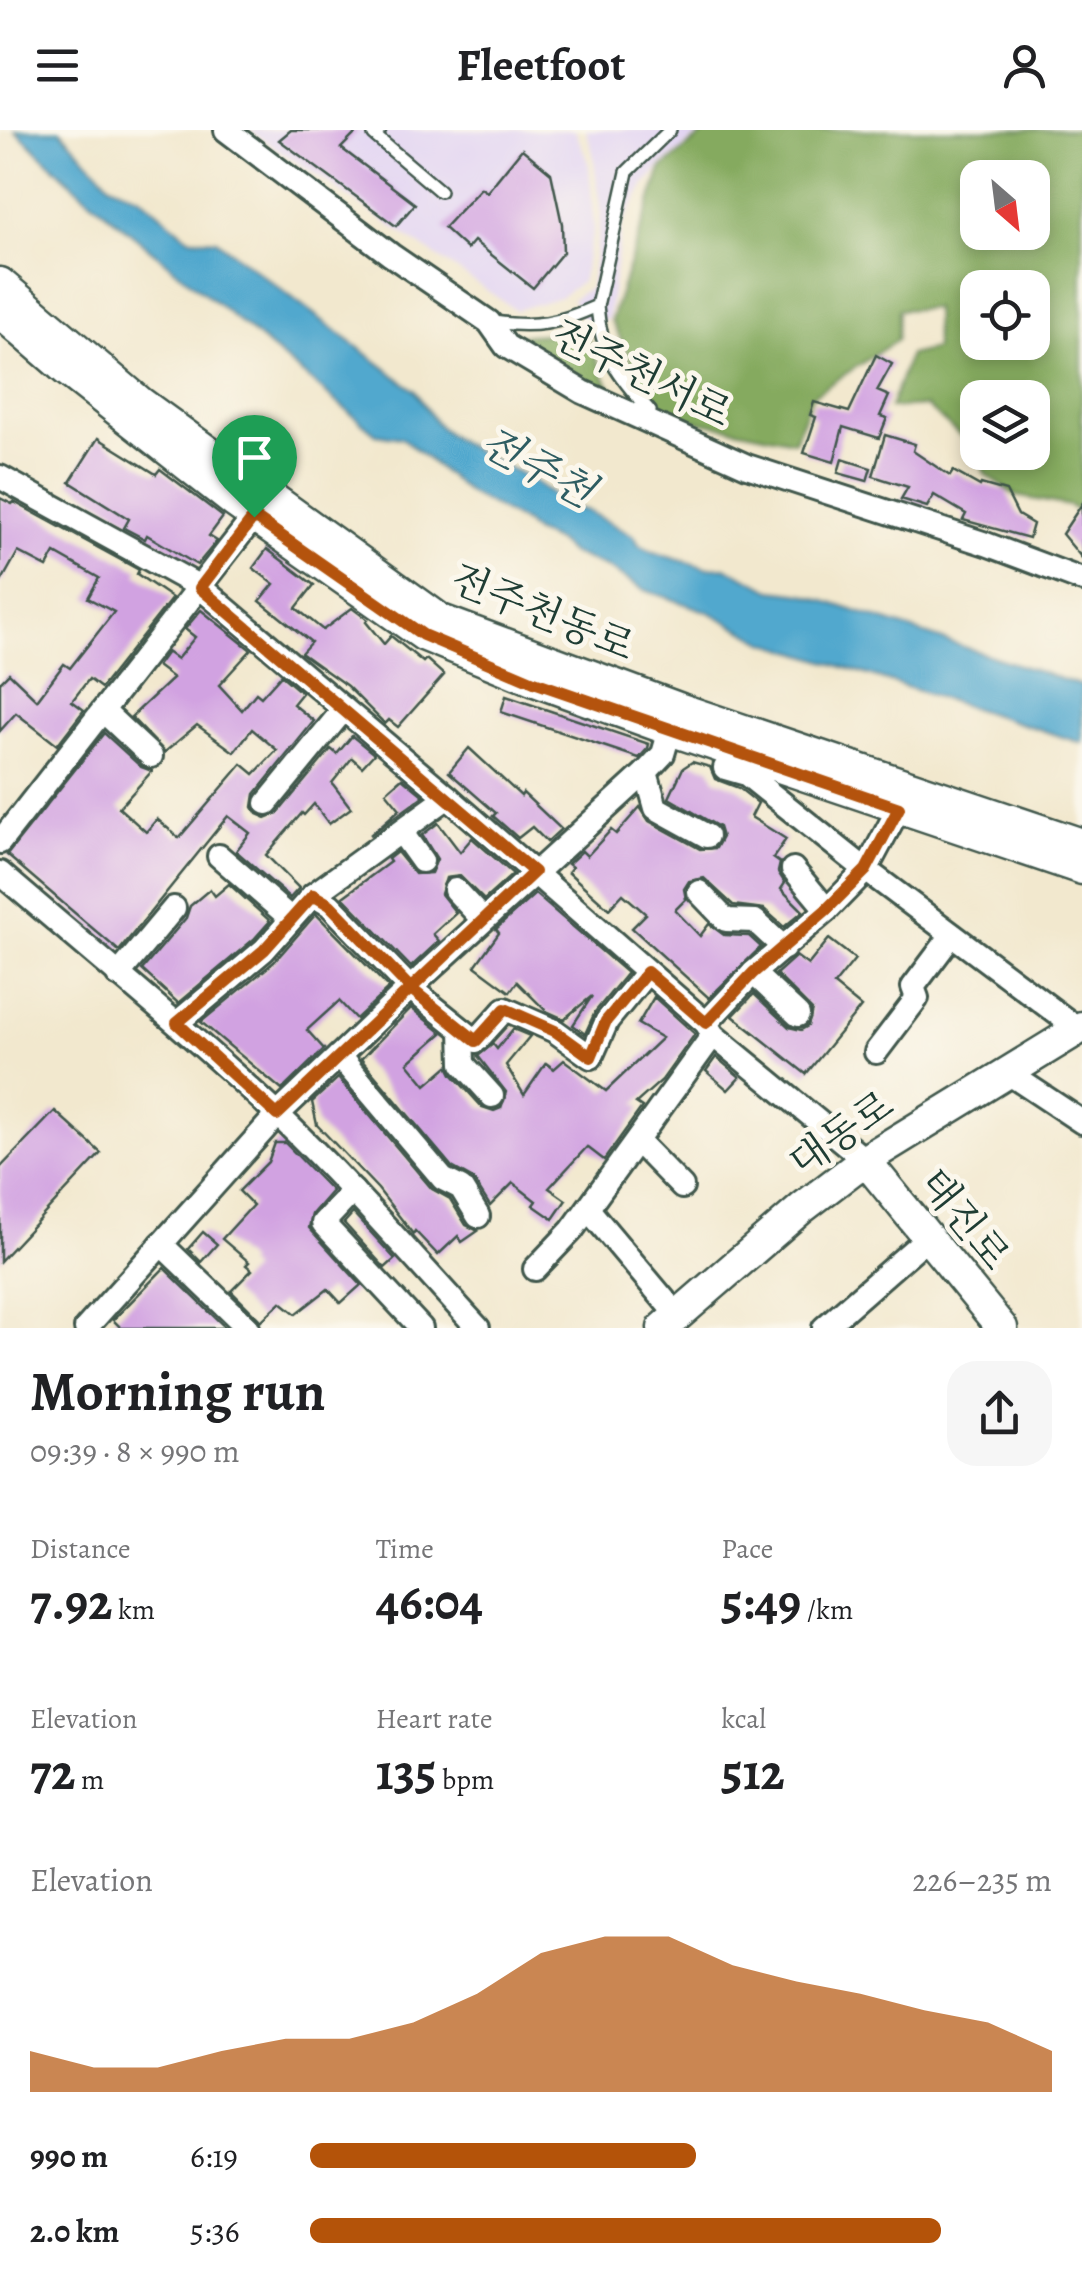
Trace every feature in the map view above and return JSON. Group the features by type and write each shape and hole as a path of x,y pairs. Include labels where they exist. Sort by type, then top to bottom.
{"street":[{"name":"전주천서로","path":"226,130 391,256 489,322 506,346 583,392 747,466 986,544 1082,580"},
{"name":"전주천동로","path":"0,283 141,403 441,620 693,714 1082,844"},
{"name":"전주천동로","path":"0,313 66,370 254,517 423,635 534,682 1082,869"},
{"path":"0,477 200,588 448,797 865,1160"},
{"path":"0,842 254,517"},
{"path":"267,803 344,709"},
{"path":"103,711 151,756"},
{"path":"96,1324 130,1279 277,1115 534,872 646,772 663,754 670,730"},
{"path":"725,768 746,774 866,870 1081,1030"},
{"path":"646,772 656,808 707,836"},
{"path":"177,1023 264,950 313,895 448,797"},
{"path":"535,1269 588,1208 710,1029 753,973 866,870 899,808"},
{"path":"402,833 422,862"},
{"path":"219,856 290,918"},
{"path":"794,869 826,910"},
{"path":"0,873 177,1023 277,1115 353,1191 478,1328"},
{"path":"455,890 483,920"},
{"path":"699,892 726,920 754,921 784,948"},
{"path":"313,895 330,905 410,988 476,1041 505,1009 555,1031 591,1057 606,1021 647,972"},
{"path":"118,975 174,908"},
{"path":"876,1052 917,998 914,987 952,935"},
{"path":"753,973 798,1014"},
{"path":"462,1030 463,1064 492,1096"},
{"name":"대동로","path":"670,1322 802,1208 865,1160 1081,1030"},
{"path":"338,1056 443,1179 461,1188 478,1216"},
{"path":"1008,1073 1082,1122"},
{"path":"636,1141 682,1186"},
{"name":"태진로","path":"865,1160 1002,1328"},
{"path":"353,1191 323,1223 420,1328"},
{"path":"588,1208 670,1322"},
{"path":"824,1328 928,1237"},
{"path":"161,1244 248,1328"}],"lane":[{"path":"380,130 374,135 440,190"},
{"path":"648,421 650,411 617,375 600,336 597,306 627,172 670,130"},
{"path":"489,322 531,328 566,320 597,306"}],"shaded area":[{"path":"249,130 575,130 589,165 594,227 581,282 560,297 516,310"},
{"path":"586,130 705,130 660,167 644,186 622,225 608,319 586,326 572,299 590,287 601,215"}],"green space":[{"path":"708,130 1082,130 1082,515 1070,506 1016,496 984,470 1050,470 1050,380 960,380 960,435 926,406 890,408 909,355 935,349 934,308 898,310 897,340 812,396 794,441 657,413 611,320 661,169"},
{"path":"583,326 607,382 622,402 511,336 553,334"}],"water":[{"path":"15,130 60,130 110,184 140,197 189,238 216,240 414,390 448,434 539,485 564,507 585,510 634,536 639,545 656,553 707,568 725,567 772,590 804,594 1082,686 1082,743 765,642 709,612 645,590 606,567 570,553 557,541 535,533 525,523 469,493 402,438 376,434 81,192"}],"building":[{"path":"291,130 359,130 341,148 415,204 396,226 279,140"},
{"path":"522,149 551,173 562,224 563,252 533,288 474,241 467,249 444,228 481,188 487,192"},
{"path":"876,355 892,364 877,391 889,396 880,416 887,418 879,438 843,427 834,462 804,453 816,417 810,415 814,402 849,412"},
{"path":"885,435 915,444 913,451 950,476 953,471 980,486 1006,491 1018,515 1033,524 1029,538 963,520 966,514 934,495 927,507 901,499 908,487 873,476"},
{"path":"98,438 156,474 160,469 223,517 209,536 217,541 197,565 147,535 145,539 124,528 129,519 70,482"},
{"path":"842,459 871,468 867,481 838,473"},
{"path":"0,498 139,570 137,574 172,598 101,688 89,679 72,701 84,710 57,745 16,713 0,731 0,682 9,673 37,700 64,664 70,668 114,612 88,598 99,578 55,553 47,567 18,552 0,584"},
{"path":"1082,504 1082,558 1062,534"},
{"path":"267,549 314,585 296,608 323,630 352,608 368,620 384,644 391,636 444,675 398,727 389,720 385,724 347,686 301,653 311,642 260,601 274,584 253,568"},
{"path":"201,610 251,650 219,685 242,710 256,693 261,697 281,675 302,693 293,704 314,721 255,794 253,807 257,814 266,818 278,813 331,749 337,754 352,736 374,754 362,767 352,758 332,783 351,808 329,824 314,804 266,855 299,888 290,898 236,851 250,833 228,816 119,951 7,855 104,733 141,767 152,771 119,808 146,832 157,819 179,838 242,764 254,774 277,750 252,729 234,752 197,725 165,752 131,717 173,678 157,666 167,652 177,659 195,637 185,629"},
{"path":"506,696 649,744 648,748 639,758 501,712"},
{"path":"469,748 561,829 547,842 532,827 518,838 493,816 496,813 449,772"},
{"path":"692,762 710,767 715,779 739,788 758,803 751,817 786,839 773,858 780,863 778,872 785,883 781,889 803,911 784,927 764,909 733,905 704,878 689,881 684,889 686,899 675,910 700,936 709,924 724,935 749,936 761,947 709,998 632,928 646,914 623,894 609,909 568,872 572,867 568,864 582,851 587,856 611,830 616,834 640,807 649,821 700,849 716,848 722,837 719,827 669,798 683,768"},
{"path":"402,778 424,796 370,835 400,809 386,792"},
{"path":"438,823 460,852 472,838 513,874 484,900 460,876 446,878 441,894 456,913 433,934 439,941 411,967 343,897 390,862 388,859 397,852 415,874 431,873 437,859 422,835"},
{"path":"229,884 270,921 178,1003 142,970 186,918 190,906 210,889 215,896"},
{"path":"535,894 627,973 595,1012 585,1034 573,1025 592,996 564,1019 546,1011 517,982 510,992 475,966 499,933 496,929"},
{"path":"316,914 389,988 356,1019 339,1001 307,1030 324,1049 282,1090 201,1022 274,962"},
{"path":"829,939 855,959 834,985 861,1007 806,1074 733,1016 754,994 789,1027 801,1030 808,1026 812,1010 776,974 796,956 808,965"},
{"path":"654,997 695,1034 662,1080 636,1103 642,1107 604,1160 587,1147 549,1188 566,1200 553,1219 513,1183 490,1206 473,1179 452,1167 361,1059 411,1008 442,1033 408,1063 426,1085 448,1066 482,1107 494,1111 501,1108 506,1092 478,1056 493,1044 497,1049 513,1029 530,1036 506,1065 524,1095 546,1063 554,1069 564,1060 606,1091 662,1038 638,1024"},
{"path":"716,1057 740,1077 728,1090 706,1071"},
{"path":"338,1078 432,1189 450,1199 466,1225 478,1231 462,1242 458,1236 438,1255 415,1231 413,1234 378,1189 317,1125 312,1102"},
{"path":"55,1111 101,1153 0,1261 0,1168"},
{"path":"275,1143 285,1143 332,1191 312,1214 309,1228 361,1285 341,1303 328,1289 296,1314 281,1302 261,1321 231,1291 252,1270 246,1265 249,1262 222,1239 253,1205 239,1191 268,1162"},
{"path":"353,1213 395,1259 385,1268 344,1223"},
{"path":"203,1232 217,1244 201,1262 188,1249"},
{"path":"164,1268 226,1328 121,1328 113,1320"}],"route":[{"path":"254,517 200,588 534,872 410,988 277,1115 177,1023 264,950 313,895 330,905 410,988 476,1041 505,1009 555,1031 591,1057 606,1021 647,972 706,1023 753,973 866,870 899,808 534,682 423,635 254,517"}],"water label":[{"name":"전주천","path":"538,466"}]}
